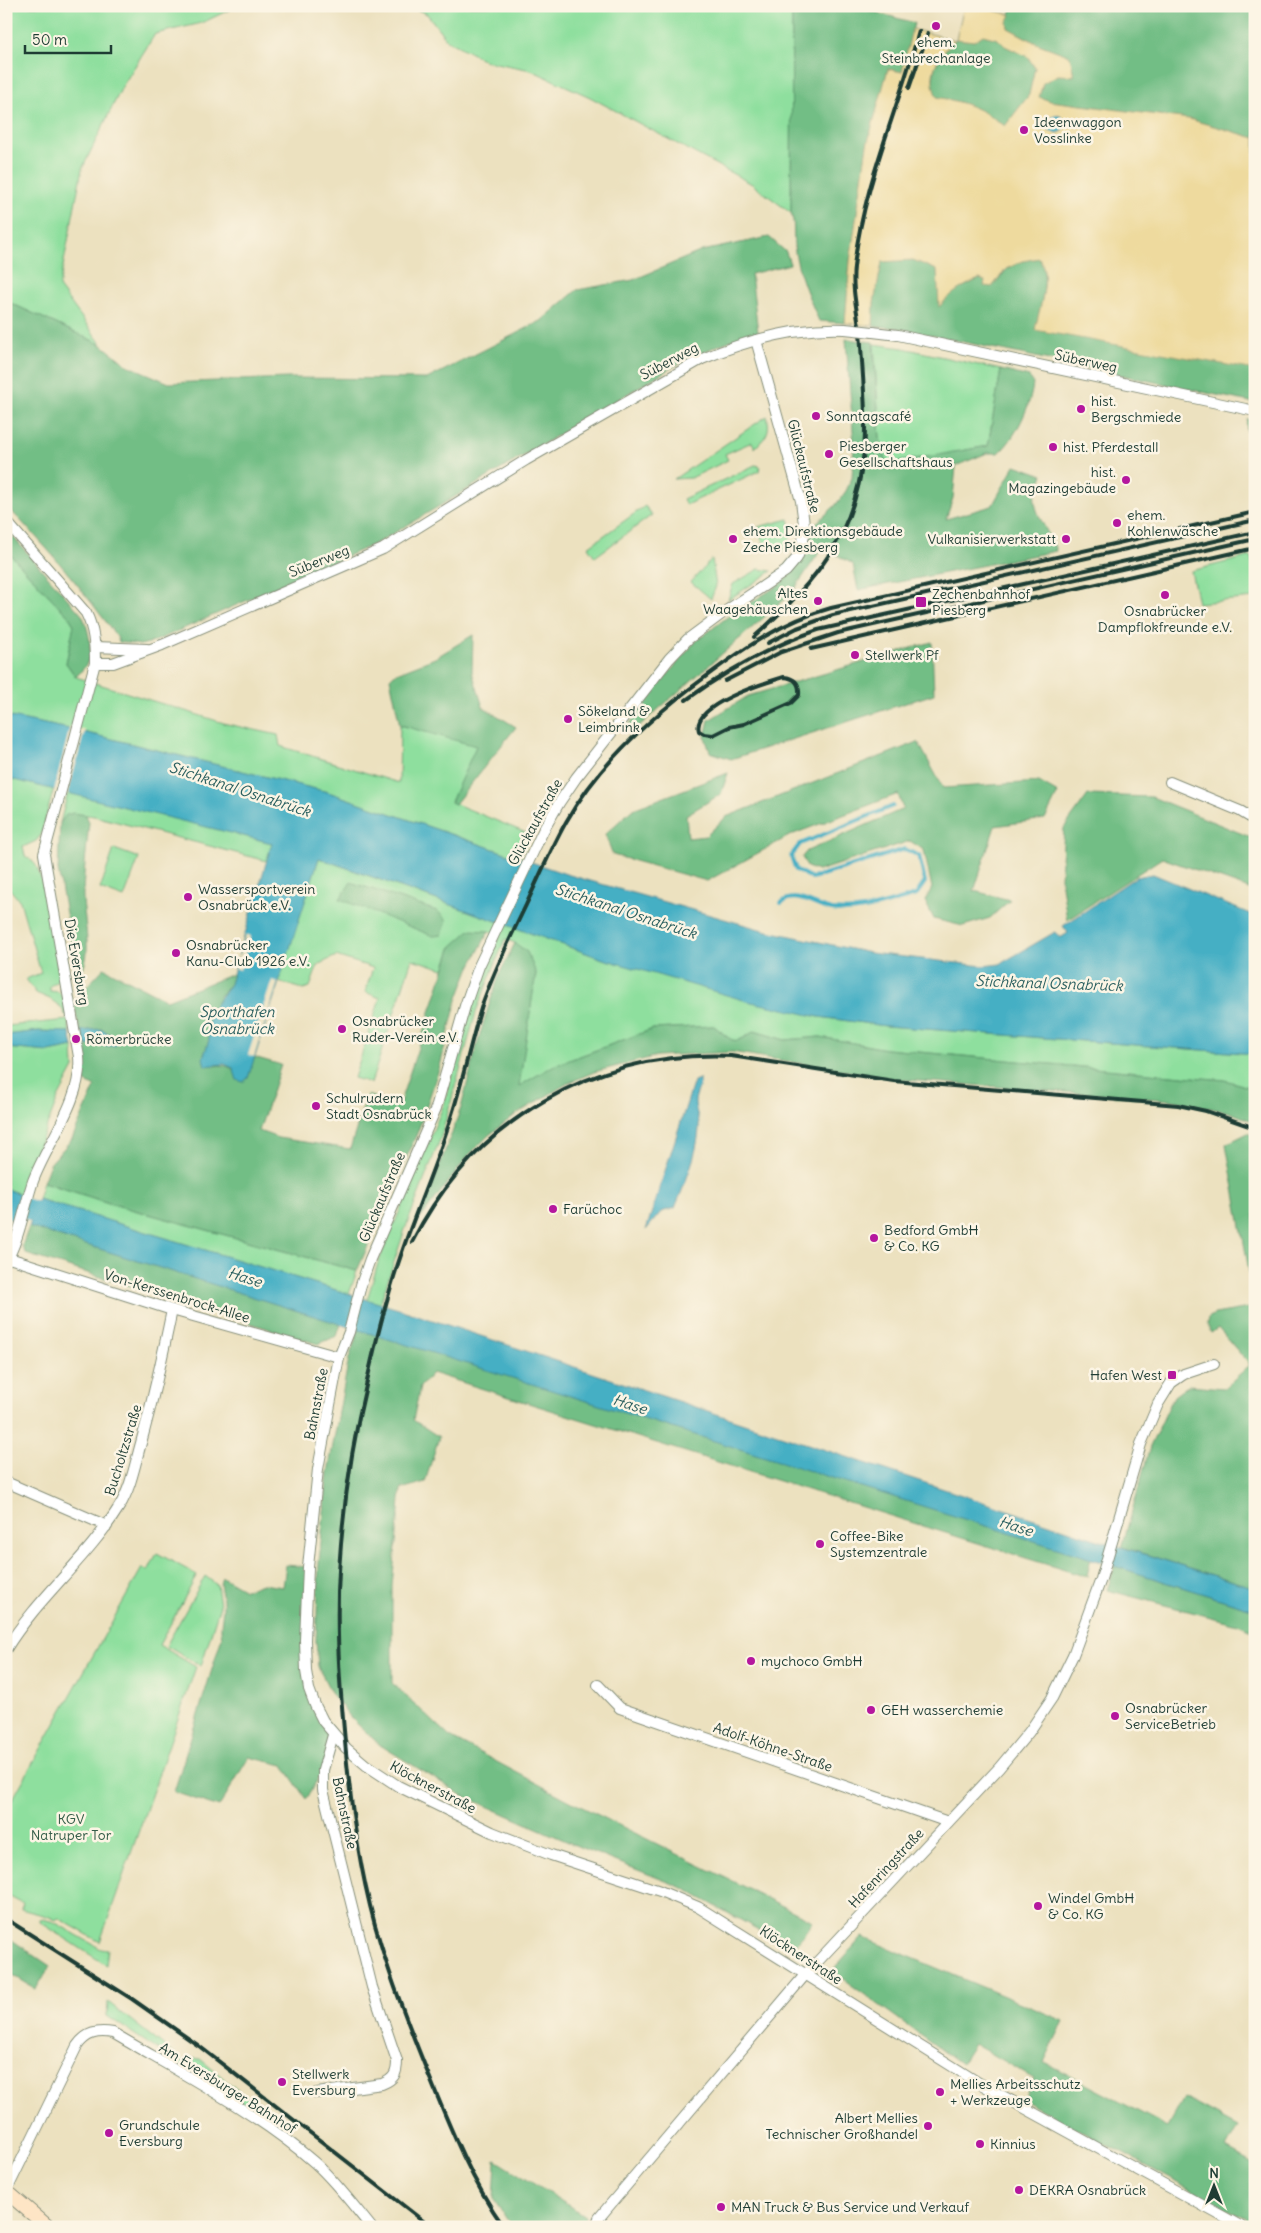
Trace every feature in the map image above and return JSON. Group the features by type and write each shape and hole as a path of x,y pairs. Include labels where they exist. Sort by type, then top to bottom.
{"street":[{"name":"Süberweg","path":"95,663 113,663 150,650 383,549 526,460 674,373 728,348 756,340 815,329 845,329 898,335 1255,411"},
{"name":"Glückaufstraße","path":"339,1357 349,1332 370,1259 436,1108 465,1006 490,942 559,803 576,778 669,659 688,639 786,570 797,558 805,532 802,508 756,340"},
{"path":"6,520 86,612 92,625 95,663"},
{"name":"Süberweg","path":"95,647 150,650"},
{"name":"Die Eversburg","path":"7,1259 34,1179 74,1091 79,1070 79,1057 44,854 86,690 95,663"},
{"path":"1170,782 1240,811 1255,820"},
{"name":"Von-Kerssenbrock-Allee","path":"7,1259 172,1310 339,1357"},
{"name":"Bucholtzstraße","path":"6,1650 35,1607 90,1549 121,1505 131,1481 155,1391 172,1310"},
{"name":"Bahnstraße","path":"317,2093 382,2084 392,2080 397,2071 397,2061 372,1987 323,1790 323,1770 334,1735 315,1705 306,1671 305,1640 308,1560 318,1469 339,1357"},
{"name":"Hafenringstraße","path":"596,2227 599,2218 805,1975 999,1768 1029,1732 1052,1698 1073,1655 1102,1574 1141,1444 1158,1404 1171,1383 1184,1374 1214,1364"},
{"path":"6,1482 107,1526"},
{"name":"Adolf-Köhne-Straße","path":"598,1685 620,1708 948,1822"},
{"name":"Klöcknerstraße","path":"334,1735 366,1765 398,1786 446,1811 492,1832 551,1855 660,1890 698,1907 986,2087 1242,2227"},
{"name":"Am Eversburger Bahnhof","path":"6,2191 77,2046 83,2038 92,2032 102,2031 113,2033 272,2129 316,2164 348,2198 371,2227"},
{"path":"6,2191 48,2227"}],"green space":[{"path":"6,6 237,6 202,23 155,34 122,87 82,169 59,287 102,345 6,301"},
{"path":"409,6 792,6 791,213 752,184 590,97 531,70 486,61 447,40 427,14"},
{"path":"792,6 865,6 868,10 914,23 902,72 888,69 867,145 850,261 845,323 819,321 804,284 794,245 791,213"},
{"path":"1013,6 1255,6 1255,138 1189,119 1050,101 1039,97 1043,83 1058,75 1074,76 1070,56 1036,43 1008,28 1007,22"},
{"path":"983,35 998,39 1005,46 1028,57 1035,68 1029,95 1005,126 973,107 937,97 932,86 935,67 944,50 956,39 974,41"},
{"path":"769,237 786,252 790,264 751,274 758,332 723,343 669,369 379,542 153,642 140,645 119,642 65,569 6,506 6,301 102,345 127,365 169,383 287,378 427,379 541,321 577,290 633,280 702,251"},
{"path":"1039,258 1044,274 1044,283 1036,329 1255,369 1255,403 897,328 873,326 874,302 882,262 913,260 937,270 940,306 951,293 979,279 985,281 999,280 1011,266 1026,260"},
{"path":"846,339 873,342 880,439 887,464 988,446 1001,370 1029,377 1033,382 1030,400 1017,430 1005,447 999,453 987,453 956,466 953,498 946,519 992,506 1015,465 1043,475 1036,492 1036,508 1056,551 858,590 853,564 823,547 791,594 631,733 626,729 653,692 694,643 726,618 779,585 789,576 807,549 812,527 835,506 846,491 852,478 854,444"},
{"path":"874,344 903,348 1001,370 988,446 887,465 880,439"},
{"path":"767,416 767,434 755,448 752,442 725,454 728,460 691,478 674,479"},
{"path":"1247,419 1255,420 1255,449 1248,434"},
{"path":"755,465 760,466 759,471 686,505 683,499"},
{"path":"645,506 652,515 595,557 588,547"},
{"path":"789,519 791,528 790,543 786,549 775,552 764,543 758,527"},
{"path":"6,529 82,615 88,631 90,650 87,663 76,677 66,663 74,625 69,617 6,550"},
{"path":"6,550 69,617 74,625 66,663 76,677 227,724 278,735 280,746 399,783 400,725 477,745 451,802 531,835 520,858 328,792 79,731 6,716"},
{"path":"1251,556 1255,575 1255,598 1198,603 1191,571"},
{"path":"712,559 716,586 711,599 691,582"},
{"path":"759,569 772,571 728,600 733,584"},
{"path":"473,635 472,672 483,707 516,727 455,804 451,802 476,746 400,725 390,678 394,674 435,658"},
{"path":"932,642 934,694 731,759 710,752 705,737 709,720 748,696"},
{"path":"918,742 943,788 1039,782 1058,793 1045,819 995,826 974,891 1010,900 990,918 963,926 934,919 925,901 932,888 924,850 910,841 818,871 807,867 802,857 807,851 903,809 898,794 791,835 707,881 613,855 605,834 633,809 728,773 721,794 686,815 688,838 706,836 726,817"},
{"path":"6,778 54,788 41,835 36,841 23,847 25,856 37,868 48,908 59,973 59,980 50,986 50,991 59,992 64,998 68,1020 61,1007 50,999 36,993 26,979 41,973 20,901 6,885"},
{"path":"68,792 272,843 267,861 94,816 71,815 60,823"},
{"path":"1088,795 1152,797 1255,839 1255,891 1162,858 1067,920 1061,878 1064,828"},
{"path":"73,813 86,815 89,822 83,892 87,955 81,972 77,973 58,870 60,823 66,815"},
{"path":"114,849 139,858 124,898 100,889"},
{"path":"319,858 603,959 819,1017 886,1026 1255,1054 1255,1089 1225,1080 886,1049 820,1037 785,1040 754,1031 741,1039 733,1040 714,1026 653,1029 553,1066 518,1087 536,973 515,943 505,939 477,1009 441,1137 404,1232 380,1304 367,1300 378,1263 444,1104 471,1008 499,936 489,931 452,946 444,969 412,959 371,1083 354,1078 380,998 365,992 373,968 336,956 318,965 310,987 303,989 278,982"},
{"path":"351,882 437,911 447,920 442,935 433,936 340,899"},
{"path":"470,930 489,931 469,969 456,1003 440,1066 418,1131 357,1271 112,1204 43,1182 50,1164 72,1139 95,1087 84,1081 85,1064 82,1045 115,1046 107,1032 101,1029 80,1031 75,1004 76,998 104,968 167,1000 233,974 230,984 220,996 208,1025 209,1040 203,1058 213,1066 228,1067 248,1078 254,1057 281,1065 259,1131 278,1138 350,1149 367,1095 399,1105 452,946"},
{"path":"515,943 527,952 536,973 519,1086 553,1066 653,1029 714,1026 733,1040 742,1039 754,1031 785,1040 820,1037 886,1049 1225,1080 1255,1089 1255,1122 1229,1112 1171,1100 894,1079 732,1052 657,1056 594,1072 568,1083 515,1115 489,1135 468,1156 420,1219 461,1108 478,1041 500,973"},
{"path":"68,1020 70,1032 38,1031 6,1035 6,1026"},
{"path":"73,1047 74,1068 58,1098 20,1194 6,1189 6,1048 49,1052"},
{"path":"1248,1133 1255,1136 1255,1304 1226,1144"},
{"path":"43,1182 112,1204 357,1271 349,1294 38,1199"},
{"path":"29,1227 341,1324 337,1336 318,1344 26,1254 22,1246"},
{"path":"1255,1307 1255,1588 1122,1547 1150,1447 1174,1396 1189,1385 1224,1388 1250,1365 1218,1328 1211,1333 1207,1324 1208,1318 1215,1314"},
{"path":"359,1329 1091,1557 1087,1577 432,1373 420,1387 413,1420 439,1437 425,1482 401,1489 392,1586 392,1683 450,1737 572,1802 813,1921 793,1949 681,1887 582,1848 462,1795 380,1745 352,1719 332,1694 318,1667 316,1641 319,1562 328,1472 349,1358"},
{"name":"KGV Natruper Tor","path":"157,1553 197,1575 159,1645 196,1667 100,1942 58,1918 56,1920 21,1909 23,1903 6,1894 6,1811 142,1568 148,1571"},
{"path":"286,1565 308,1567 309,1689 333,1735 323,1770 306,1799 283,1765 249,1757 219,1807 174,1792 222,1637 223,1600 220,1585 222,1577 245,1590 262,1584 283,1587"},
{"path":"1115,1566 1255,1610 1255,1631 1238,1624 1107,1590"},
{"path":"205,1576 217,1585 220,1605 201,1666 166,1646"},
{"path":"43,1919 54,1922 101,1949 108,1950 106,1965 40,1922"},
{"path":"6,1936 50,1966 36,1989 6,1971"},
{"path":"862,1937 1064,2021 1044,2062 1168,2127 1184,2098 1238,2127 1226,2149 1255,2165 1255,2224 1023,2100 1034,2079 974,2044 961,2064 832,1971"},
{"path":"108,2002 185,2063 182,2066 107,2016"},
{"path":"188,2058 200,2059 285,2129 190,2070 194,2062"},
{"path":"496,2160 585,2216 584,2227 512,2227 494,2200"}],"sand":[{"path":"964,6 985,6 985,8 1011,15 1007,22 1008,28 1036,43 1070,56 1074,76 1058,75 1043,83 1039,97 1050,101 1189,119 1255,138 1255,370 1035,330 1045,283 1043,266 1039,258 1023,261 1006,269 992,287 984,286 985,281 979,279 962,287 939,307 937,270 913,260 882,262 874,302 873,326 845,323 850,261 867,145 888,69 902,72 912,29 955,40 943,52 933,73 934,89 937,97 973,107 1005,126 1029,95 1035,68 1028,57 1005,46 998,39 983,35 974,41 956,39"}],"water":[{"path":"1056,115 1062,118 1065,124 1062,130 1056,133 1050,130 1047,124 1050,118"},
{"path":"6,716 79,731 328,792 566,874 763,930 870,953 983,966 1000,964 1055,932 1060,938 1068,933 1063,926 1136,877 1153,874 1255,916 1255,1054 886,1026 819,1017 747,1001 603,959 319,858 248,1078 243,1082 237,1080 233,1068 224,1064 205,1066 203,1058 209,1040 208,1025 212,1010 230,984 272,843 6,778"},
{"path":"100,1029 117,1038 115,1046 82,1045 80,1031"},
{"path":"38,1031 70,1032 73,1047 49,1052 6,1048 6,1035"},
{"path":"699,1079 700,1084 695,1102 699,1122 698,1139 690,1169 675,1208 661,1212 646,1230 694,1081"},
{"path":"6,1189 20,1194 12,1220 6,1218"},
{"path":"38,1199 405,1311 1098,1540 1255,1588 1255,1610 29,1227"}],"pier":[{"path":"70,726 85,730 68,794 54,791"},
{"path":"246,934 251,936 240,970 235,968"},
{"path":"272,980 278,982 254,1057 248,1055"}],"waterway":[{"path":"781,903 793,898 832,910 843,911 874,907 916,895 925,882 919,856 905,849 812,878 796,870 791,856 800,844 893,806"},
{"name":"Hase","path":"6,1203 62,1220"}],"railway":[{"path":"754,637 776,617 813,577 842,533 852,508 859,481 865,438 865,412 860,336 853,277 854,267 865,207 919,31"},
{"path":"909,88 928,33"},
{"path":"504,2227 470,2171 444,2111 402,2007 374,1920 359,1853 349,1786 338,1643 338,1595 346,1499 357,1428 375,1347 398,1265 447,1129 482,1005 497,967 566,822 594,781 627,743 645,726 684,693 749,646 797,620 831,608 1255,512"},
{"path":"768,643 797,628 833,615 1251,521"},
{"path":"686,700 766,651 818,630 1255,532"},
{"path":"725,681 781,652 838,633 1255,539"},
{"path":"811,649 1255,548"},
{"path":"784,677 794,680 799,687 799,695 791,703 744,724 729,727 713,735 704,734 699,731 700,721 706,712 717,704 731,696 784,677"},
{"path":"412,1242 438,1199 469,1161 504,1128 544,1101 587,1080 632,1065 681,1057 731,1056 894,1081 1178,1105 1206,1111 1255,1128"},
{"path":"6,1919 132,1999 199,2046 431,2227"}],"place":[{"name":"ehem. Steinbrechanlage","path":"936,26"},
{"name":"Ideenwaggon Vosslinke","path":"1024,130"},
{"name":"hist. Bergschmiede","path":"1081,409"},
{"name":"Sonntagscafé","path":"816,416"},
{"name":"hist. Pferdestall","path":"1053,447"},
{"name":"Piesberger Gesellschaftshaus","path":"829,454"},
{"name":"hist. Magazingebäude","path":"1126,480"},
{"name":"ehem. Kohlenwäsche","path":"1117,523"},
{"name":"ehem. Direktionsgebäude Zeche Piesberg","path":"733,539"},
{"name":"Vulkanisierwerkstatt","path":"1066,539"},
{"name":"Osnabrücker Dampflokfreunde e.V.","path":"1165,595"},
{"name":"Altes Waagehäuschen","path":"818,601"},
{"name":"Zechenbahnhof Piesberg","path":"921,602"},
{"name":"Stellwerk Pf","path":"855,655"},
{"name":"Sökeland & Leimbrink","path":"568,719"},
{"name":"Wassersportverein Osnabrück e.V.","path":"188,897"},
{"name":"Osnabrücker Kanu-Club 1926 e.V.","path":"176,953"},
{"name":"Osnabrücker Ruder-Verein e.V.","path":"342,1029"},
{"name":"Römerbrücke","path":"76,1039"},
{"name":"Schulrudern Stadt Osnabrück","path":"316,1106"},
{"name":"Farüchoc","path":"553,1209"},
{"name":"Bedford GmbH & Co. KG","path":"874,1238"},
{"name":"Hafen West","path":"1172,1375"},
{"name":"Coffee-Bike Systemzentrale","path":"820,1544"},
{"name":"mychoco GmbH","path":"751,1661"},
{"name":"GEH wasserchemie","path":"871,1710"},
{"name":"Osnabrücker ServiceBetrieb","path":"1115,1716"},
{"name":"Windel GmbH & Co. KG","path":"1038,1906"},
{"name":"Stellwerk Eversburg","path":"282,2082"},
{"name":"Mellies Arbeitsschutz + Werkzeuge","path":"940,2092"},
{"name":"Albert Mellies Technischer Großhandel","path":"928,2126"},
{"name":"Grundschule Eversburg","path":"109,2133"},
{"name":"Kinnius","path":"980,2144"},
{"name":"DEKRA Osnabrück","path":"1019,2190"},
{"name":"MAN Truck & Bus Service und Verkauf","path":"721,2207"}],"water label":[{"name":"Stichkanal Osnabrück","path":"240,789"},
{"name":"Stichkanal Osnabrück","path":"626,911"},
{"name":"Stichkanal Osnabrück","path":"1049,983"},
{"name":"Sporthafen Osnabrück","path":"237,1020"}]}
